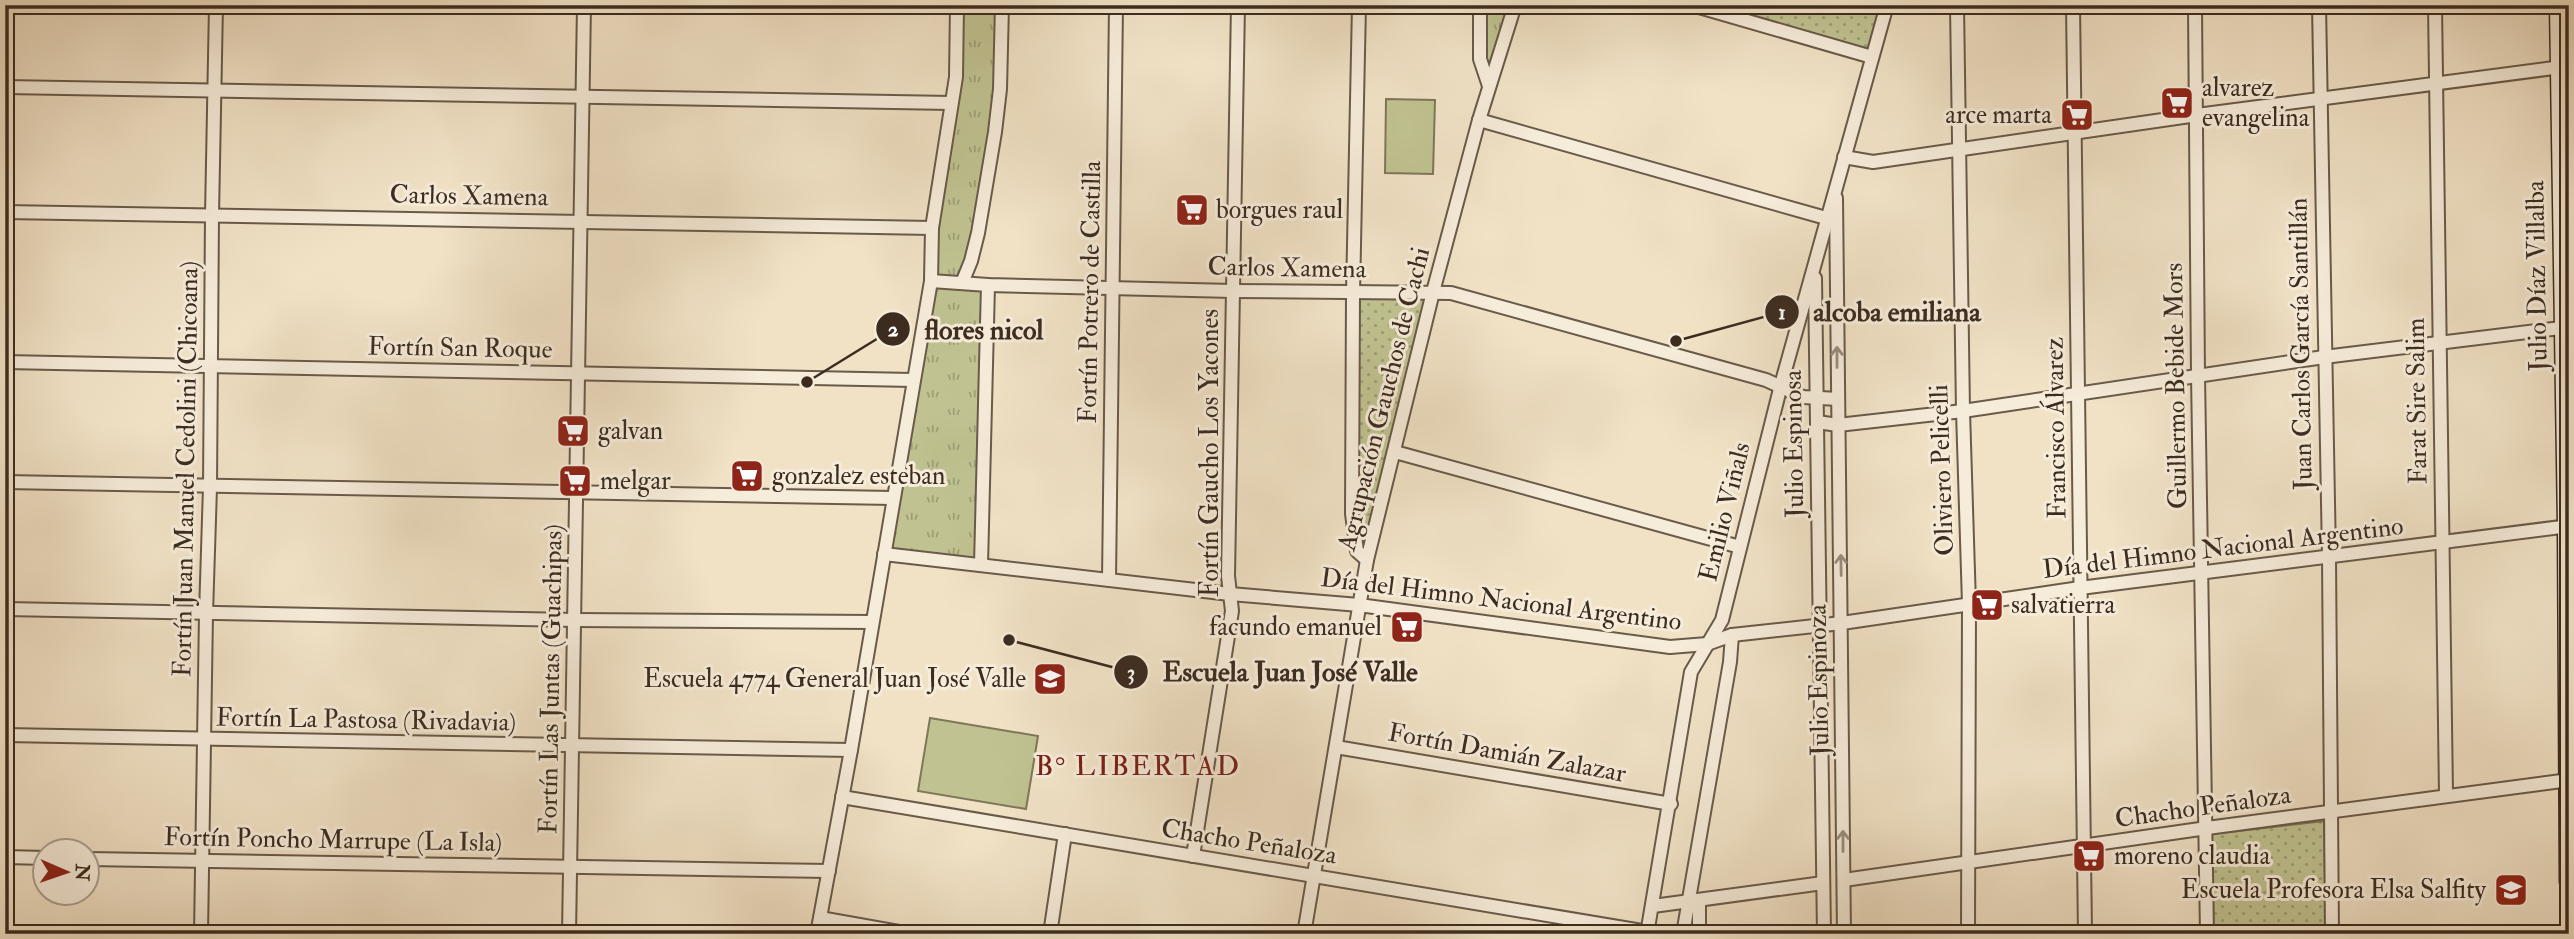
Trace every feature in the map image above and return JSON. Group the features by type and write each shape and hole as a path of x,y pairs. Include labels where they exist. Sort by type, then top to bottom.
{"street":[{"name":"Fortín Juan Manuel Cedolini (Chicoana)","path":"201,934 216,5"},
{"name":"Fortín Las Juntas (Guachipas)","path":"569,934 584,5"},
{"path":"817,934 931,281 932,228 956,77 957,5"},
{"path":"962,283 978,233 995,132 1000,89 1002,5"},
{"name":"Fortín Potrero de Castilla","path":"1109,580 1116,5"},
{"name":"Fortín Gaucho Los Yacones","path":"1193,856 1232,611 1228,576 1238,5"},
{"path":"1359,5 1352,514 1357,551 1367,560"},
{"path":"1480,5 1480,59 1489,86"},
{"name":"Agrupación Gauchos de Cachi","path":"1304,934 1367,560 1433,292 1479,120 1515,5"},
{"path":"1692,5 1872,57"},
{"path":"1815,263 1887,5"},
{"name":"Oliviero Pelicelli","path":"1957,5 1963,411 1969,604 1966,864 1968,934"},
{"name":"Francisco Álvarez","path":"2073,5 2085,934"},
{"name":"Guillermo Bebide Mors","path":"2195,5 2207,934"},
{"name":"Juan Carlos García Santillán","path":"2319,5 2329,557 2332,934"},
{"name":"Farat Sire Salim","path":"2435,5 2446,795"},
{"name":"Julio Díaz Villalba","path":"2559,5 2564,67 2569,882"},
{"path":"1844,157 1873,162 2197,115 2564,67"},
{"path":"5,87 951,103"},
{"path":"1479,120 1826,218"},
{"name":"Julio Espinosa","path":"1836,183 1838,425"},
{"name":"Carlos Xamena","path":"5,212 932,228"},
{"name":"Julio Espinosa","path":"1815,263 1820,624"},
{"name":"Emilio Viñals","path":"1648,933 1691,673 1722,620 1781,385 1815,263"},
{"name":"Carlos Xamena","path":"931,281 988,285 1353,293 1433,292 1464,297 1781,385 1803,397 1838,399"},
{"path":"981,565 988,285"},
{"path":"1817,422 1838,425 1963,411 2324,357 2566,327"},
{"name":"Fortín San Roque","path":"5,362 913,380"},
{"name":"Julio Espinoza","path":"1838,425 1844,934"},
{"path":"1395,452 1740,547"},
{"path":"5,482 893,498"},
{"name":"Día del Himno Nacional Argentino","path":"884,554 1230,594 1359,605 1670,647 1707,644 1732,635 1842,623 2080,588 2568,526"},
{"path":"5,609 575,620 872,622"},
{"name":"Julio Espinoza","path":"1820,624 1824,934"},
{"path":"1683,934 1695,901 1732,635"},
{"name":"Fortín La Pastosa (Rivadavia)","path":"5,736 851,750"},
{"name":"Fortín Damián Zalazar","path":"1336,747 1671,804"},
{"name":"Chacho Peñaloza","path":"1843,880 2568,780"},
{"name":"Chacho Peñaloza","path":"842,797 1648,933"},
{"path":"1050,934 1065,834"},
{"path":"5,857 32,858"},
{"name":"Fortín Poncho Marrupe (La Isla)","path":"102,859 830,871"},
{"path":"1653,906 1823,883"},
{"path":"1695,901 1699,934"},
{"path":"820,918 910,934"}],"green space":[{"path":"957,5 1001,5 1000,89 962,282 988,285 981,565 884,554 956,77"},
{"path":"1480,5 1515,5 1489,86 1480,59"},
{"path":"1692,5 1887,5 1872,57"},
{"path":"1386,99 1435,100 1433,174 1385,173"},
{"path":"1433,292 1367,560 1354,538 1353,293"},
{"path":"930,718 1038,736 1026,809 918,791"},
{"path":"2324,821 2326,934 2212,934 2212,834"}],"place":[{"name":"alvarez evangelina","path":"2177,103"},
{"name":"arce marta","path":"2077,115"},
{"name":"borgues raul","path":"1192,210"},
{"name":"alcoba emiliana","path":"1676,341"},
{"name":"flores nicol","path":"807,382"},
{"name":"galvan","path":"573,431"},
{"name":"gonzalez esteban","path":"747,476"},
{"name":"melgar","path":"575,481"},
{"name":"salvatierra","path":"1987,605"},
{"name":"facundo emanuel","path":"1407,627"},
{"name":"Escuela Juan José Valle","path":"1009,640"},
{"name":"Escuela 4774 General Juan José Valle","path":"1050,679"},
{"name":"moreno claudia","path":"2089,856"},
{"name":"Escuela Profesora Elsa Salfity","path":"2511,890"}],"district":[{"name":"B° LIBERTAD","path":"1138,766"}]}
